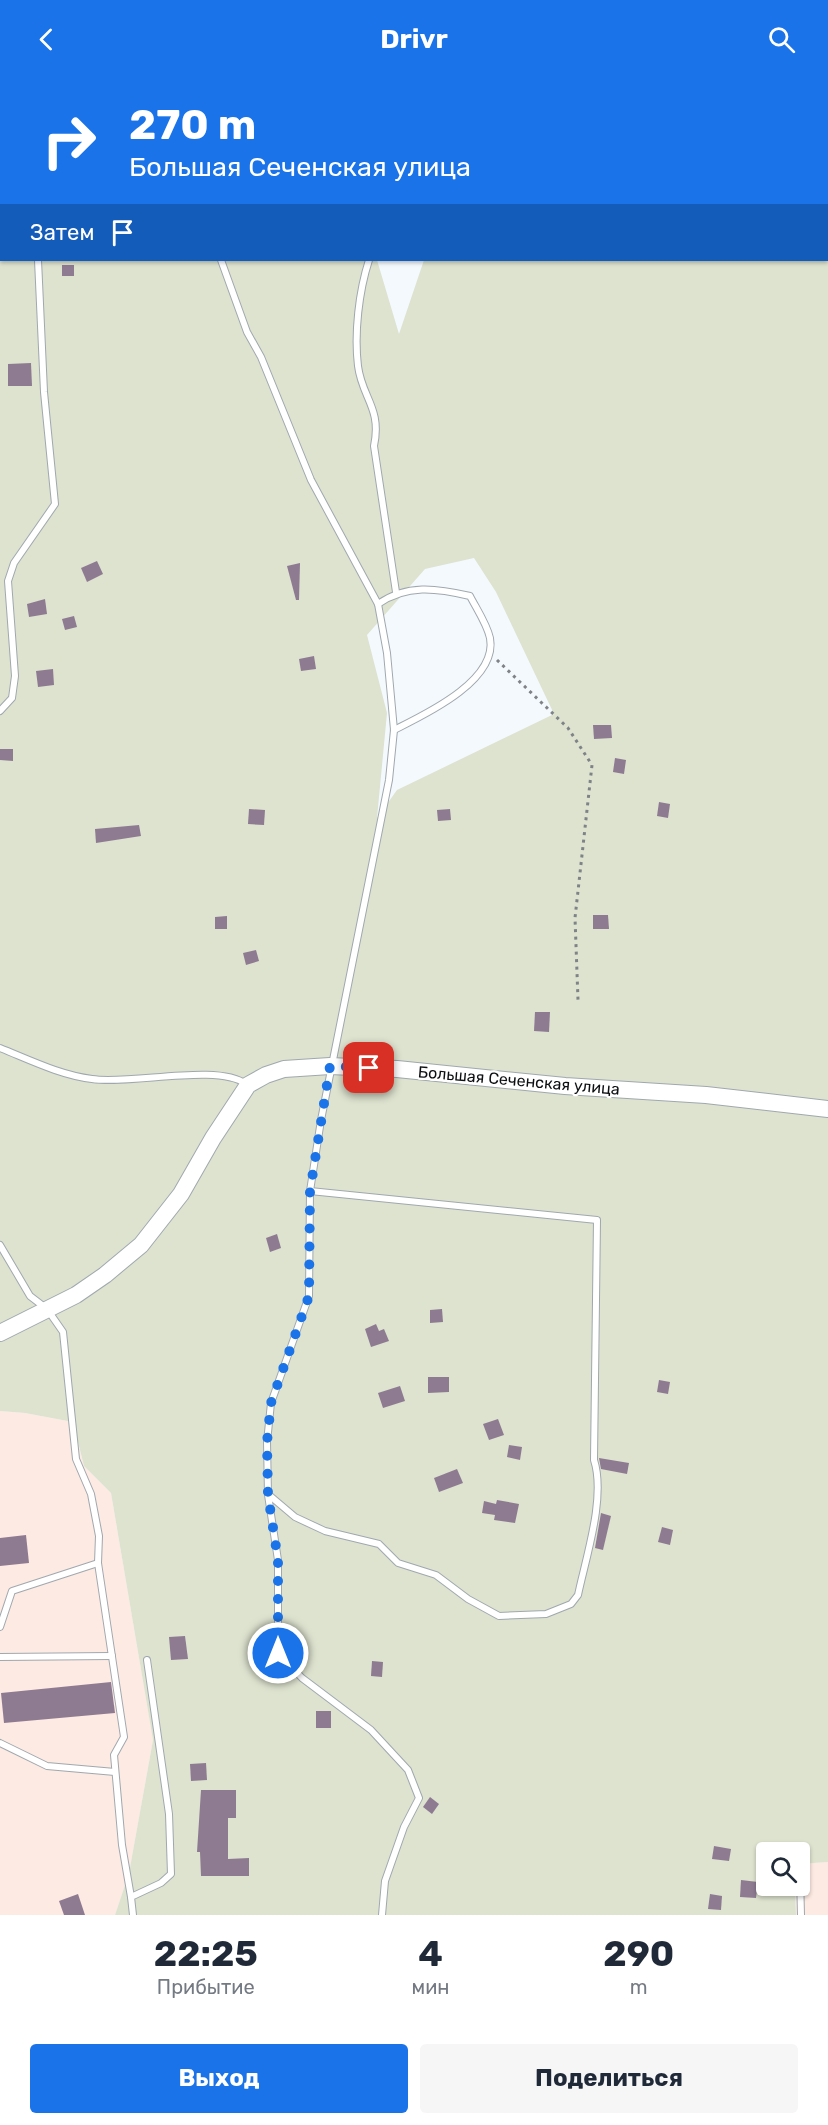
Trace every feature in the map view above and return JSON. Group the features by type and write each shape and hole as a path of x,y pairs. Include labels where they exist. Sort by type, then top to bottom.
{"street":[{"name":"Большая Сеченская улица","path":"248,1085 284,1069 330,1066 706,1095 828,1109"},
{"path":"0,1333 76,1295 105,1275 141,1245 182,1194 213,1138 248,1085"}],"lane":[{"path":"0,711 12,698 15,676 8,581 14,563 55,504 45,392 38,261"},
{"path":"222,261 247,333 261,357 311,480 378,604 387,653 394,730 389,780 330,1066 310,1191 309,1296 271,1403 267,1442 268,1495 278,1560 278,1653 302,1678 371,1730 408,1770 419,1798 404,1827 385,1881 382,1915"},
{"path":"369,261 363,279 358,367 378,426 374,446 396,592"},
{"path":"378,604 396,592 439,589 470,596 490,637 489,653 475,677 443,705 394,730"},
{"path":"0,1048 63,1073 92,1079 128,1082 209,1074 238,1078 248,1085"},
{"path":"268,1495 295,1517 326,1531 379,1544 398,1563 435,1575 468,1599 499,1616 546,1614 571,1604 578,1595 596,1506 599,1475 594,1460 597,1220 310,1191"},
{"path":"0,1245 30,1296 46,1309 63,1332 76,1458 91,1494 99,1536 98,1563 124,1737 114,1755 133,1915"},
{"path":"0,1627 12,1591 98,1563"},
{"path":"0,1657 112,1656"},
{"path":"131,1897 161,1883 171,1874 170,1814 147,1660"},
{"path":"0,1743 47,1766 115,1772"},
{"path":"801,1896 801,1915"}],"path":[{"path":"489,653 568,728 592,765 575,918 578,1000"}],"shaded area":[{"path":"0,1411 73,1422 84,1466 111,1493 153,1740 129,1873 115,1915 0,1915"},
{"path":"828,1862 828,1915 796,1915 795,1896 810,1896 810,1863"}],"green space":[{"path":"0,261 377,261 399,334 424,261 828,261 828,1862 810,1863 810,1842 756,1842 756,1896 795,1896 796,1915 115,1915 129,1873 153,1740 111,1493 84,1466 73,1422 0,1411","holes":["474,558 496,592 554,714 397,790 377,818 387,713 367,635 425,569"]}],"building":[{"path":"62,265 74,265 74,276 62,276"},
{"path":"31,363 32,386 8,386 8,364"},
{"path":"97,561 103,574 87,582 81,568"},
{"path":"300,563 299,600 296,600 287,566"},
{"path":"45,599 47,614 29,617 27,604"},
{"path":"74,616 77,627 65,630 62,619"},
{"path":"314,656 316,669 301,671 299,659"},
{"path":"53,669 54,685 38,687 36,671"},
{"path":"593,725 611,725 612,738 594,739"},
{"path":"0,749 13,749 13,761 0,760"},
{"path":"615,758 626,760 624,774 613,772"},
{"path":"659,802 670,804 668,818 657,816"},
{"path":"249,809 265,810 264,825 248,824"},
{"path":"450,809 451,820 438,821 437,810"},
{"path":"139,825 141,836 96,843 95,829"},
{"path":"593,915 608,915 609,929 593,929"},
{"path":"227,916 227,929 215,929 215,917"},
{"path":"256,950 259,961 246,965 243,953"},
{"path":"535,1012 550,1012 549,1032 534,1031"},
{"path":"277,1234 281,1248 270,1252 266,1238"},
{"path":"442,1309 443,1322 430,1323 430,1310"},
{"path":"376,1324 379,1331 384,1329 389,1341 371,1347 365,1329"},
{"path":"428,1377 449,1377 449,1392 428,1393"},
{"path":"659,1380 670,1382 668,1394 657,1392"},
{"path":"400,1386 405,1401 383,1408 378,1393"},
{"path":"498,1419 504,1435 489,1440 483,1424"},
{"path":"509,1445 522,1447 520,1460 507,1457"},
{"path":"599,1458 629,1463 627,1474 601,1469"},
{"path":"457,1469 463,1483 439,1492 434,1478"},
{"path":"497,1500 519,1504 515,1523 494,1520 495,1515 482,1513 484,1501 496,1504"},
{"path":"601,1513 611,1516 603,1550 595,1548"},
{"path":"662,1527 673,1530 670,1545 658,1542"},
{"path":"26,1535 29,1563 0,1566 0,1538"},
{"path":"185,1636 188,1659 171,1660 169,1637"},
{"path":"372,1661 383,1662 382,1677 371,1676"},
{"path":"111,1682 115,1713 4,1723 1,1693"},
{"path":"316,1711 331,1711 331,1728 316,1728"},
{"path":"206,1763 207,1780 191,1781 190,1764"},
{"path":"201,1790 236,1790 236,1818 228,1818 228,1859 249,1858 249,1876 201,1876 200,1852 197,1852"},
{"path":"430,1797 439,1804 432,1814 423,1807"},
{"path":"714,1846 731,1849 729,1861 712,1859"},
{"path":"741,1880 756,1882 756,1898 740,1897"},
{"path":"78,1894 85,1915 64,1915 59,1901"},
{"path":"710,1894 722,1896 721,1910 708,1909"}],"route":[{"path":"278,1653 278,1560 268,1495 267,1460 271,1403 309,1296 310,1191 330,1066 369,1068"}]}
